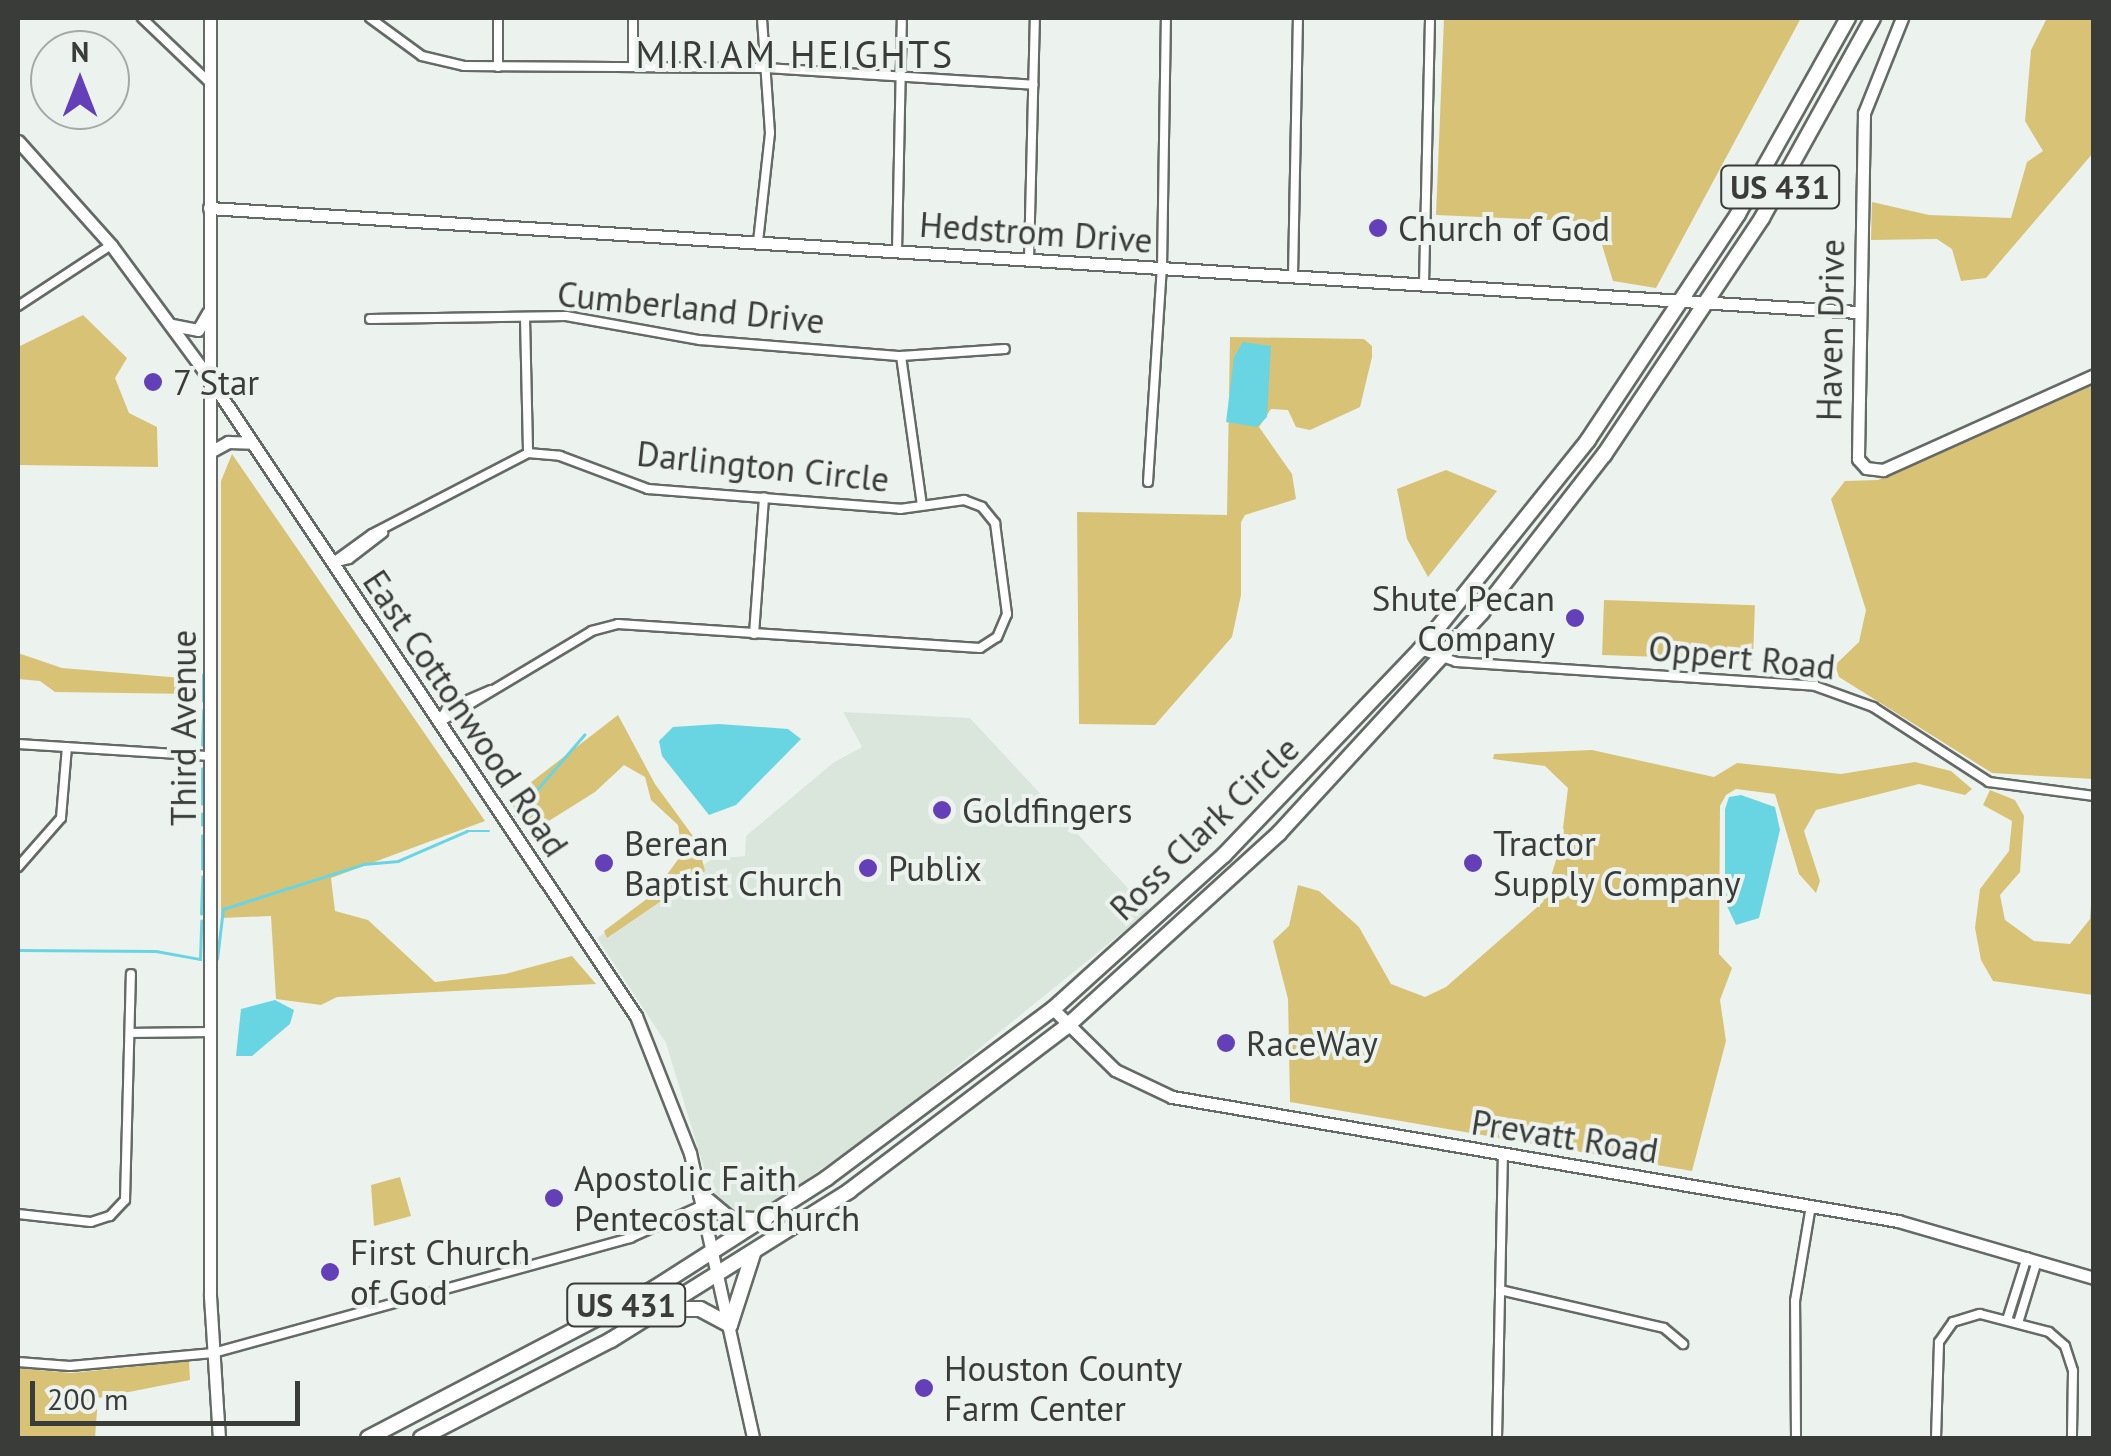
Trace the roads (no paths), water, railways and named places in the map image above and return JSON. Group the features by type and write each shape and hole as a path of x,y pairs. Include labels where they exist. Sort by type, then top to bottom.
{"highway":[{"name":"Ross Clark Circle","path":"368,1438 435,1407 713,1254 766,1220 958,1083 1052,1008 1262,819 1420,650 1540,504 1684,299 1848,18"},
{"name":"Ross Clark Circle","path":"421,1438 718,1276 960,1109 1066,1026 1279,833 1442,659 1586,480 1711,300 1873,18"},
{"path":"1262,819 1279,833"},
{"path":"958,1083 954,1098 960,1109"},
{"path":"702,1200 730,1219 766,1220"},
{"path":"663,1309 700,1310 730,1326 753,1253"},
{"path":"435,1407 444,1428"}],"street":[{"path":"142,18 209,82"},
{"name":"Third Avenue","path":"210,18 209,1032 213,1353 218,1438"},
{"path":"370,18 422,56 498,67 766,68 1033,85"},
{"path":"498,18 498,67"},
{"path":"633,18 633,67"},
{"path":"758,242 770,133 762,18"},
{"path":"897,250 902,18"},
{"path":"1029,259 1034,18"},
{"path":"1148,482 1162,268 1166,18"},
{"path":"1294,276 1298,18"},
{"path":"1424,284 1430,18"},
{"name":"Haven Drive","path":"1902,18 1864,113 1855,445 1866,468 1883,470 2094,376"},
{"name":"East Cottonwood Road","path":"18,141 110,245 172,325 636,1016 674,1105 702,1200 753,1438"},
{"name":"Hedstrom Drive","path":"209,208 1858,312"},
{"path":"18,306 110,245"},
{"path":"172,325 198,330 209,309"},
{"name":"Cumberland Drive","path":"370,319 566,316 700,340 901,356 1005,349"},
{"path":"332,563 363,551 383,533 528,453 525,318"},
{"path":"901,356 922,506"},
{"path":"210,452 228,442 252,443"},
{"name":"Darlington Circle","path":"528,453 560,456 648,489 922,506 964,500 982,507"},
{"path":"438,722 609,626 966,650 1000,641 1008,607 997,530 982,507 992,496"},
{"path":"754,634 764,498"},
{"name":"Oppert Road","path":"1420,650 1442,659 1815,686 1874,707 1988,782 2094,796"},
{"path":"18,744 211,756"},
{"path":"18,867 61,818 67,747"},
{"path":"18,1214 90,1222 110,1216 124,1200 131,974"},
{"name":"Prevatt Road","path":"1052,1008 1066,1026 1115,1070 1172,1098 1898,1220 2094,1278"},
{"path":"130,1033 209,1032"},
{"path":"1497,1438 1503,1154"},
{"path":"18,1362 70,1366 213,1353 630,1238 702,1200"},
{"path":"1796,1438 1795,1301 1810,1204"},
{"path":"2007,1320 2032,1259"},
{"path":"2018,1323 2032,1259"},
{"path":"1500,1290 1664,1328 1684,1344"},
{"path":"1936,1438 1942,1336 1966,1315 2007,1320 2049,1332 2068,1351 2072,1438"}],"water":[{"path":"1243,342 1271,346 1267,417 1257,427 1226,422 1234,357"},
{"path":"719,724 788,729 801,739 736,805 709,815 662,756 659,741 673,727"},
{"path":"1741,795 1775,807 1780,830 1759,918 1736,925 1725,902 1725,809 1729,797"},
{"path":"275,1000 294,1010 290,1024 252,1056 236,1056 241,1009"}],"waterway":[{"path":"203,675 203,701"},
{"path":"202,745 203,710"},
{"path":"515,815 584,735"},
{"path":"202,769 202,804"},
{"path":"202,814 202,825"},
{"path":"217,959 223,909 364,864 398,861 467,831 489,831"},
{"path":"202,836 202,869"},
{"path":"201,914 202,877"},
{"path":"18,950 156,951 200,959 201,921"}],"place":[{"name":"Church of God","path":"1378,228"},
{"name":"7 Star","path":"153,382"},
{"name":"Shute Pecan Company","path":"1575,618"},
{"name":"Goldfingers","path":"942,810"},
{"name":"Berean Baptist Church","path":"604,863"},
{"name":"Tractor Supply Company","path":"1473,863"},
{"name":"Publix","path":"868,868"},
{"name":"RaceWay","path":"1226,1043"},
{"name":"Apostolic Faith Pentecostal Church","path":"554,1198"},
{"name":"First Church of God","path":"330,1272"},
{"name":"Houston County Farm Center","path":"924,1388"}],"district":[{"name":"MIRIAM HEIGHTS","path":"795,54"}]}
